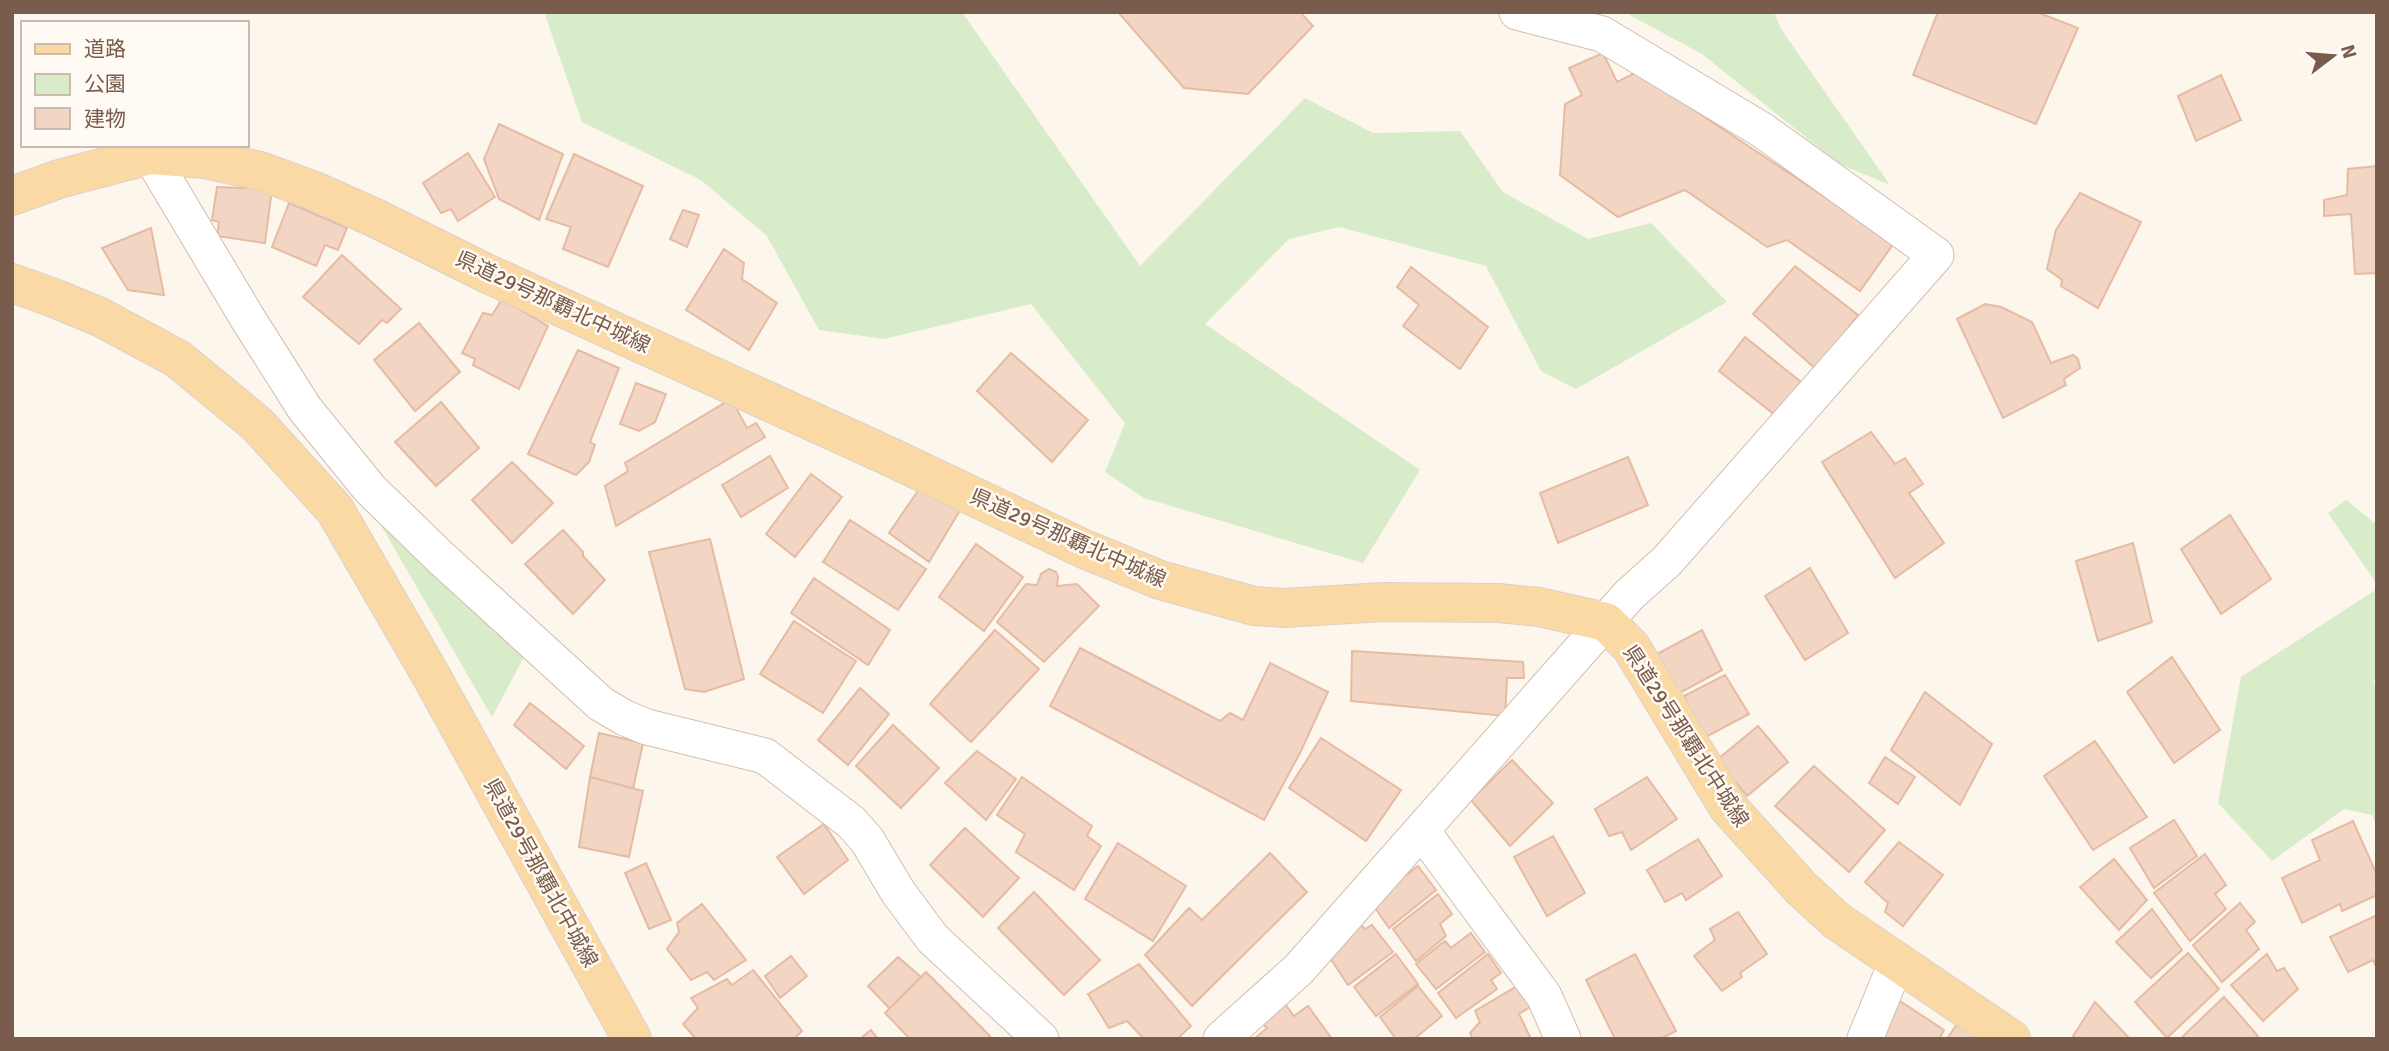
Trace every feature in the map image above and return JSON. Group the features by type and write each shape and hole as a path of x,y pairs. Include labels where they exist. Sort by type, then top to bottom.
{"main road":[{"name":"県道29号那覇北中城線","path":"12,196 110,164 150,155 204,159 260,172 317,192 488,274 884,454 1084,549 1160,580 1254,606 1284,608 1384,602 1498,603 1539,607 1606,622 1631,648 1728,807 1801,888 1837,921 2011,1039"},
{"name":"県道29号那覇北中城線","path":"12,283 100,317 178,359 247,415 335,510 442,695 632,1039"}],"street":[{"path":"1221,1039 1299,970 1362,895 1422,831 1629,595 1667,561 1936,255 1762,130 1602,34 1517,12"},
{"path":"150,155 305,409 370,489 601,704 647,727 765,756 851,822 867,840 898,892 933,939 1041,1039"},
{"path":"273,441 305,409"},
{"path":"335,510 370,489"},
{"path":"1422,831 1544,996 1563,1039"},
{"path":"1865,1039 1897,961"}],"green space":[{"path":"544,12 962,12 1140,266 1305,98 1373,133 1460,131 1503,192 1588,239 1651,223 1727,302 1576,389 1541,371 1486,266 1339,227 1289,239 1205,324 1420,470 1363,563 1144,498 1105,472 1125,423 1031,304 884,339 819,330 767,236 701,180 582,122"},
{"path":"1624,12 1774,12 1781,29 1890,185 1839,164 1702,54"},
{"path":"2346,500 2377,525 2377,584 2328,513"},
{"path":"375,515 525,655 492,717"},
{"path":"2377,589 2377,674 2373,683 2377,686 2377,826 2372,815 2344,809 2272,861 2218,803 2241,677"}],"building":[{"path":"1118,12 1300,12 1313,26 1248,94 1184,88"},
{"path":"1938,12 2037,12 2078,28 2036,124 1913,75"},
{"path":"1603,53 1617,82 1637,72 1894,243 1860,291 1787,240 1767,247 1685,190 1618,217 1560,175 1565,104 1582,95 1569,68"},
{"path":"2221,75 2241,120 2196,141 2178,96"},
{"path":"499,124 563,154 539,220 499,199 484,159"},
{"path":"468,153 495,197 458,221 451,209 441,213 423,183"},
{"path":"574,154 643,186 608,267 563,249 571,227 546,219"},
{"path":"2377,166 2377,273 2355,274 2351,214 2324,216 2324,200 2347,195 2348,169"},
{"path":"217,187 272,189 265,243 217,236 219,222 212,220"},
{"path":"2080,193 2141,222 2098,308 2061,286 2062,280 2047,269 2056,230"},
{"path":"289,203 347,228 338,250 325,245 316,266 272,247"},
{"path":"683,210 699,215 687,247 670,239"},
{"path":"151,228 164,295 128,290 102,248"},
{"path":"724,249 744,263 742,279 777,303 749,350 686,310"},
{"path":"342,255 401,309 387,323 382,320 359,344 303,297"},
{"path":"1795,266 1858,315 1816,369 1753,314"},
{"path":"1411,267 1488,327 1460,369 1403,326 1419,305 1397,287"},
{"path":"502,299 548,326 519,389 473,365 475,359 462,353 483,313 492,315"},
{"path":"1985,304 2001,307 2032,322 2051,363 2073,355 2078,359 2080,368 2064,379 2066,385 2003,418 1957,319"},
{"path":"419,323 460,372 415,411 374,360"},
{"path":"1745,337 1801,382 1775,415 1719,371"},
{"path":"578,350 619,368 590,442 595,445 589,462 576,475 528,454"},
{"path":"1011,353 1088,420 1052,462 977,391"},
{"path":"636,383 666,394 655,422 639,431 620,424"},
{"path":"731,399 747,428 756,423 765,437 616,526 605,486 628,471 625,463"},
{"path":"441,402 479,448 436,486 395,442"},
{"path":"1871,432 1895,464 1905,458 1923,484 1909,493 1944,543 1895,578 1822,462"},
{"path":"770,456 788,488 741,517 722,485"},
{"path":"1628,457 1648,505 1558,543 1540,493"},
{"path":"512,462 553,503 512,543 472,500"},
{"path":"811,474 842,497 795,557 766,534"},
{"path":"924,482 962,507 929,562 889,533"},
{"path":"2230,515 2271,579 2221,614 2181,549"},
{"path":"850,520 926,569 898,610 823,562"},
{"path":"563,530 605,580 573,614 525,564"},
{"path":"710,539 744,679 704,692 685,689 649,552"},
{"path":"2133,543 2152,622 2098,641 2076,561"},
{"path":"976,544 1023,577 984,631 939,597"},
{"path":"1810,568 1848,633 1805,660 1765,596"},
{"path":"1049,569 1056,572 1057,586 1077,584 1099,606 1044,662 997,622 1026,584 1037,585 1041,574"},
{"path":"814,578 890,630 868,665 791,613"},
{"path":"794,621 856,661 823,713 760,674"},
{"path":"995,630 1039,669 971,742 930,704"},
{"path":"1702,630 1722,670 1678,694 1657,654"},
{"path":"1080,648 1220,721 1230,713 1243,720 1270,663 1328,692 1301,751 1264,820 1050,706"},
{"path":"1352,651 1523,662 1524,678 1507,678 1505,716 1351,701"},
{"path":"2172,657 2220,730 2174,763 2127,692"},
{"path":"1725,675 1749,714 1704,738 1684,696"},
{"path":"860,688 889,714 848,765 818,740"},
{"path":"1925,692 1992,744 1960,805 1891,750"},
{"path":"530,703 584,746 566,769 514,725"},
{"path":"893,725 939,768 901,808 856,766"},
{"path":"1758,726 1788,762 1747,796 1717,760"},
{"path":"599,733 643,743 633,789 590,777"},
{"path":"1321,738 1401,790 1366,841 1289,788"},
{"path":"2095,741 2147,817 2093,850 2044,776"},
{"path":"977,751 1016,779 986,820 945,783"},
{"path":"1885,757 1915,777 1898,804 1869,783"},
{"path":"1512,760 1553,803 1510,846 1471,800"},
{"path":"1814,766 1885,830 1849,872 1775,806"},
{"path":"590,777 643,791 629,857 579,847"},
{"path":"1022,777 1092,826 1087,836 1101,846 1074,890 1016,852 1025,834 997,815"},
{"path":"1647,777 1677,819 1631,850 1622,832 1609,836 1595,809"},
{"path":"2174,820 2197,856 2154,888 2130,848"},
{"path":"2353,821 2377,875 2377,895 2342,911 2340,904 2302,923 2282,878 2320,860 2312,840"},
{"path":"824,824 848,860 804,894 777,857"},
{"path":"965,828 1019,878 983,917 930,865"},
{"path":"1553,836 1585,893 1547,916 1514,857"},
{"path":"1698,839 1722,876 1686,900 1682,893 1665,902 1647,870"},
{"path":"1899,842 1943,875 1903,926 1885,912 1888,903 1865,882"},
{"path":"1118,843 1186,886 1153,941 1085,899"},
{"path":"1270,853 1307,892 1192,1006 1145,955 1189,908 1202,920"},
{"path":"2205,854 2226,885 2215,894 2226,909 2190,941 2154,893"},
{"path":"2114,859 2147,900 2119,930 2080,887"},
{"path":"646,863 671,920 649,929 625,873"},
{"path":"1418,866 1436,890 1389,928 1371,902"},
{"path":"1034,892 1100,960 1064,995 998,928"},
{"path":"1438,894 1452,914 1440,924 1446,936 1416,961 1393,929"},
{"path":"2240,903 2255,922 2246,930 2259,949 2222,982 2193,945"},
{"path":"702,904 746,960 714,980 707,972 691,980 667,949 679,932 677,923"},
{"path":"2152,909 2182,950 2151,978 2116,942"},
{"path":"1738,912 1767,954 1740,973 1742,977 1722,991 1694,956 1715,940 1710,929"},
{"path":"2377,915 2377,968 2373,960 2348,972 2330,937"},
{"path":"1361,925 1365,929 1372,925 1393,952 1348,985 1328,955"},
{"path":"1471,933 1485,952 1436,989 1416,964 1445,941 1451,948"},
{"path":"2188,953 2219,989 2167,1038 2135,1002"},
{"path":"1396,954 1418,984 1376,1016 1354,987"},
{"path":"1488,954 1501,973 1491,980 1497,989 1456,1018 1438,993"},
{"path":"1635,954 1676,1031 1660,1039 1615,1039 1586,980"},
{"path":"2267,954 2277,971 2284,968 2298,989 2263,1021 2231,985"},
{"path":"791,956 807,976 780,998 765,976"},
{"path":"898,957 921,977 890,1009 868,986"},
{"path":"1139,964 1191,1026 1177,1039 1144,1039 1127,1021 1109,1028 1088,994"},
{"path":"753,970 802,1031 794,1039 696,1039 683,1024 698,1008 691,998 727,979 732,985"},
{"path":"926,972 990,1036 987,1039 910,1039 885,1013"},
{"path":"1519,985 1530,1007 1519,1014 1531,1039 1473,1039 1470,1033 1480,1022 1475,1011"},
{"path":"1418,986 1442,1016 1414,1039 1396,1039 1380,1017"},
{"path":"2224,997 2258,1036 2255,1039 2180,1039"},
{"path":"1897,999 1944,1030 1939,1039 1880,1039"},
{"path":"1282,1000 1294,1016 1308,1006 1332,1039 1254,1039 1267,1028 1260,1020"},
{"path":"2095,1002 2130,1039 2076,1039 2073,1036"},
{"path":"1959,1021 1984,1039 1947,1039"},
{"path":"871,1030 878,1039 860,1039"}]}
